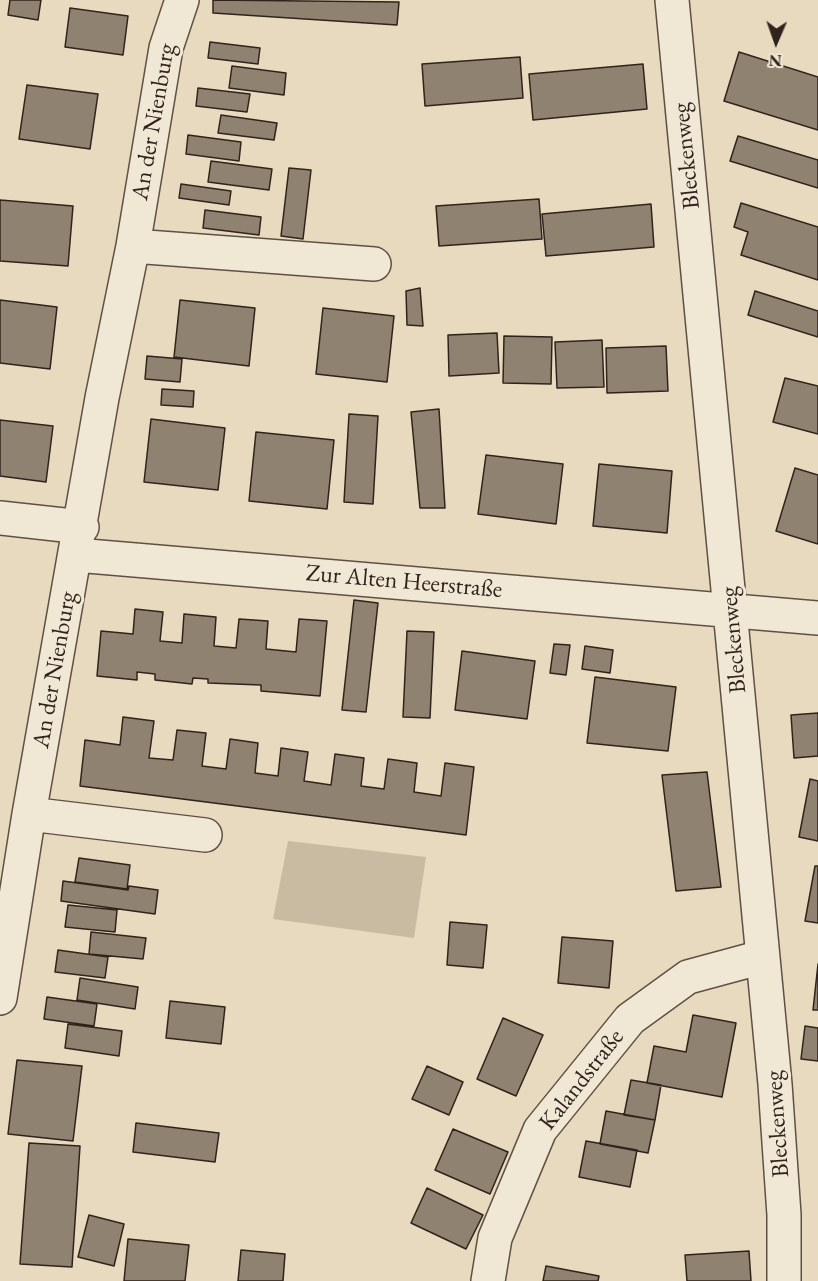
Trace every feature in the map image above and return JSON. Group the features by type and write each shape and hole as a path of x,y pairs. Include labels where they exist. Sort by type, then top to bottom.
{"street":[{"name":"An der Nienburg","path":"0,998 29,814 79,541 102,398 133,246 166,48 182,0"},
{"name":"Bleckenweg","path":"672,0 732,612 784,1215 784,1281"},
{"path":"133,246 374,264"},
{"path":"0,518 79,541"},
{"name":"Zur Alten Heerstraße","path":"79,541 461,586 818,618"},
{"path":"29,814 205,836"},
{"name":"Kalandstraße","path":"488,1281 495,1238 540,1131 630,1019 688,977 762,957"}],"shaded area":[{"path":"288,841 426,857 414,938 273,919"}],"building":[{"path":"10,0 41,0 38,20 8,15"},
{"path":"213,0 399,2 397,25 213,13"},
{"path":"70,8 128,16 123,55 65,47"},
{"path":"210,42 260,48 258,64 208,58"},
{"path":"739,52 818,77 818,130 724,101"},
{"path":"520,57 523,98 425,106 422,64"},
{"path":"643,64 647,109 533,120 529,74"},
{"path":"232,66 286,73 284,95 229,88"},
{"path":"27,85 98,94 90,149 19,139"},
{"path":"198,88 250,94 247,112 196,106"},
{"path":"221,115 277,123 274,140 218,133"},
{"path":"188,135 241,142 239,161 186,154"},
{"path":"738,136 818,160 818,188 730,161"},
{"path":"211,161 272,169 269,190 208,182"},
{"path":"289,168 311,170 303,239 281,236"},
{"path":"181,184 231,191 229,205 179,198"},
{"path":"539,199 542,239 439,246 436,206"},
{"path":"0,200 73,206 68,266 0,261"},
{"path":"741,203 818,227 818,280 741,255 748,232 734,227"},
{"path":"651,204 654,247 546,256 542,214"},
{"path":"205,210 261,217 259,235 203,228"},
{"path":"420,288 423,326 407,325 406,291"},
{"path":"755,291 818,311 818,337 748,315"},
{"path":"0,300 57,307 50,369 0,363"},
{"path":"180,300 255,308 249,366 174,357"},
{"path":"323,308 394,316 387,382 316,374"},
{"path":"497,333 499,373 449,376 448,335"},
{"path":"504,336 552,337 551,384 503,383"},
{"path":"602,340 604,387 557,388 555,342"},
{"path":"666,346 668,391 607,393 606,348"},
{"path":"147,356 182,359 180,382 145,379"},
{"path":"785,378 818,386 818,434 773,422"},
{"path":"162,389 194,391 193,407 161,405"},
{"path":"439,409 445,508 420,508 411,412"},
{"path":"349,414 378,416 373,504 344,502"},
{"path":"151,419 225,428 218,490 144,482"},
{"path":"0,420 53,426 46,482 0,476"},
{"path":"256,432 334,440 327,509 249,501"},
{"path":"486,455 563,464 556,524 478,514"},
{"path":"599,464 672,471 667,533 593,526"},
{"path":"795,468 818,475 818,544 776,531"},
{"path":"354,600 378,603 366,712 342,710"},
{"path":"135,609 163,612 160,641 182,643 184,614 216,617 214,646 236,648 239,619 268,621 266,649 296,652 299,619 327,621 320,696 261,691 261,685 208,683 208,679 193,678 192,684 155,680 155,674 137,672 137,680 97,676 101,631 133,634"},
{"path":"407,631 434,632 430,718 403,717"},
{"path":"554,644 570,645 566,675 550,673"},
{"path":"585,646 613,650 610,673 582,669"},
{"path":"462,651 535,661 527,719 455,710"},
{"path":"595,677 676,687 668,751 587,743"},
{"path":"818,713 818,756 794,758 791,715"},
{"path":"123,717 154,721 149,758 173,760 177,730 206,733 202,766 226,769 230,739 258,743 255,773 278,776 281,748 308,752 304,781 331,785 335,754 364,758 361,786 384,789 388,759 417,763 414,792 441,796 445,763 474,767 466,835 80,786 85,740 120,745"},
{"path":"707,772 721,887 676,891 662,775"},
{"path":"810,779 818,781 818,841 799,837"},
{"path":"79,858 130,865 127,889 75,882"},
{"path":"815,866 818,866 818,923 805,921"},
{"path":"63,881 128,890 129,886 158,890 155,914 61,901"},
{"path":"68,905 117,910 115,932 65,927"},
{"path":"450,922 487,925 483,968 447,965"},
{"path":"91,932 146,938 143,959 89,954"},
{"path":"562,937 613,941 609,988 558,983"},
{"path":"58,950 108,957 105,978 55,972"},
{"path":"818,964 818,1010 813,1010"},
{"path":"80,978 138,987 135,1009 77,1000"},
{"path":"47,997 97,1004 94,1026 44,1019"},
{"path":"170,1001 225,1007 221,1044 166,1038"},
{"path":"693,1015 736,1023 722,1097 647,1083 654,1046 686,1052"},
{"path":"503,1018 543,1035 516,1096 477,1079"},
{"path":"68,1024 122,1031 119,1056 65,1048"},
{"path":"805,1026 818,1028 818,1061 801,1059"},
{"path":"17,1060 82,1066 73,1141 8,1134"},
{"path":"427,1066 463,1082 449,1115 412,1099"},
{"path":"631,1080 661,1085 655,1120 624,1115"},
{"path":"606,1111 655,1120 648,1153 600,1144"},
{"path":"136,1123 219,1133 215,1162 133,1152"},
{"path":"453,1129 508,1152 490,1194 435,1170"},
{"path":"586,1141 637,1150 630,1187 579,1177"},
{"path":"29,1143 80,1146 72,1267 20,1264"},
{"path":"427,1188 483,1215 466,1249 411,1223"},
{"path":"89,1215 124,1224 114,1266 78,1257"},
{"path":"128,1239 189,1245 185,1281 124,1281"},
{"path":"241,1250 285,1254 283,1281 238,1281"},
{"path":"749,1251 751,1281 687,1281 685,1255"},
{"path":"546,1266 599,1276 598,1281 543,1281"}]}
